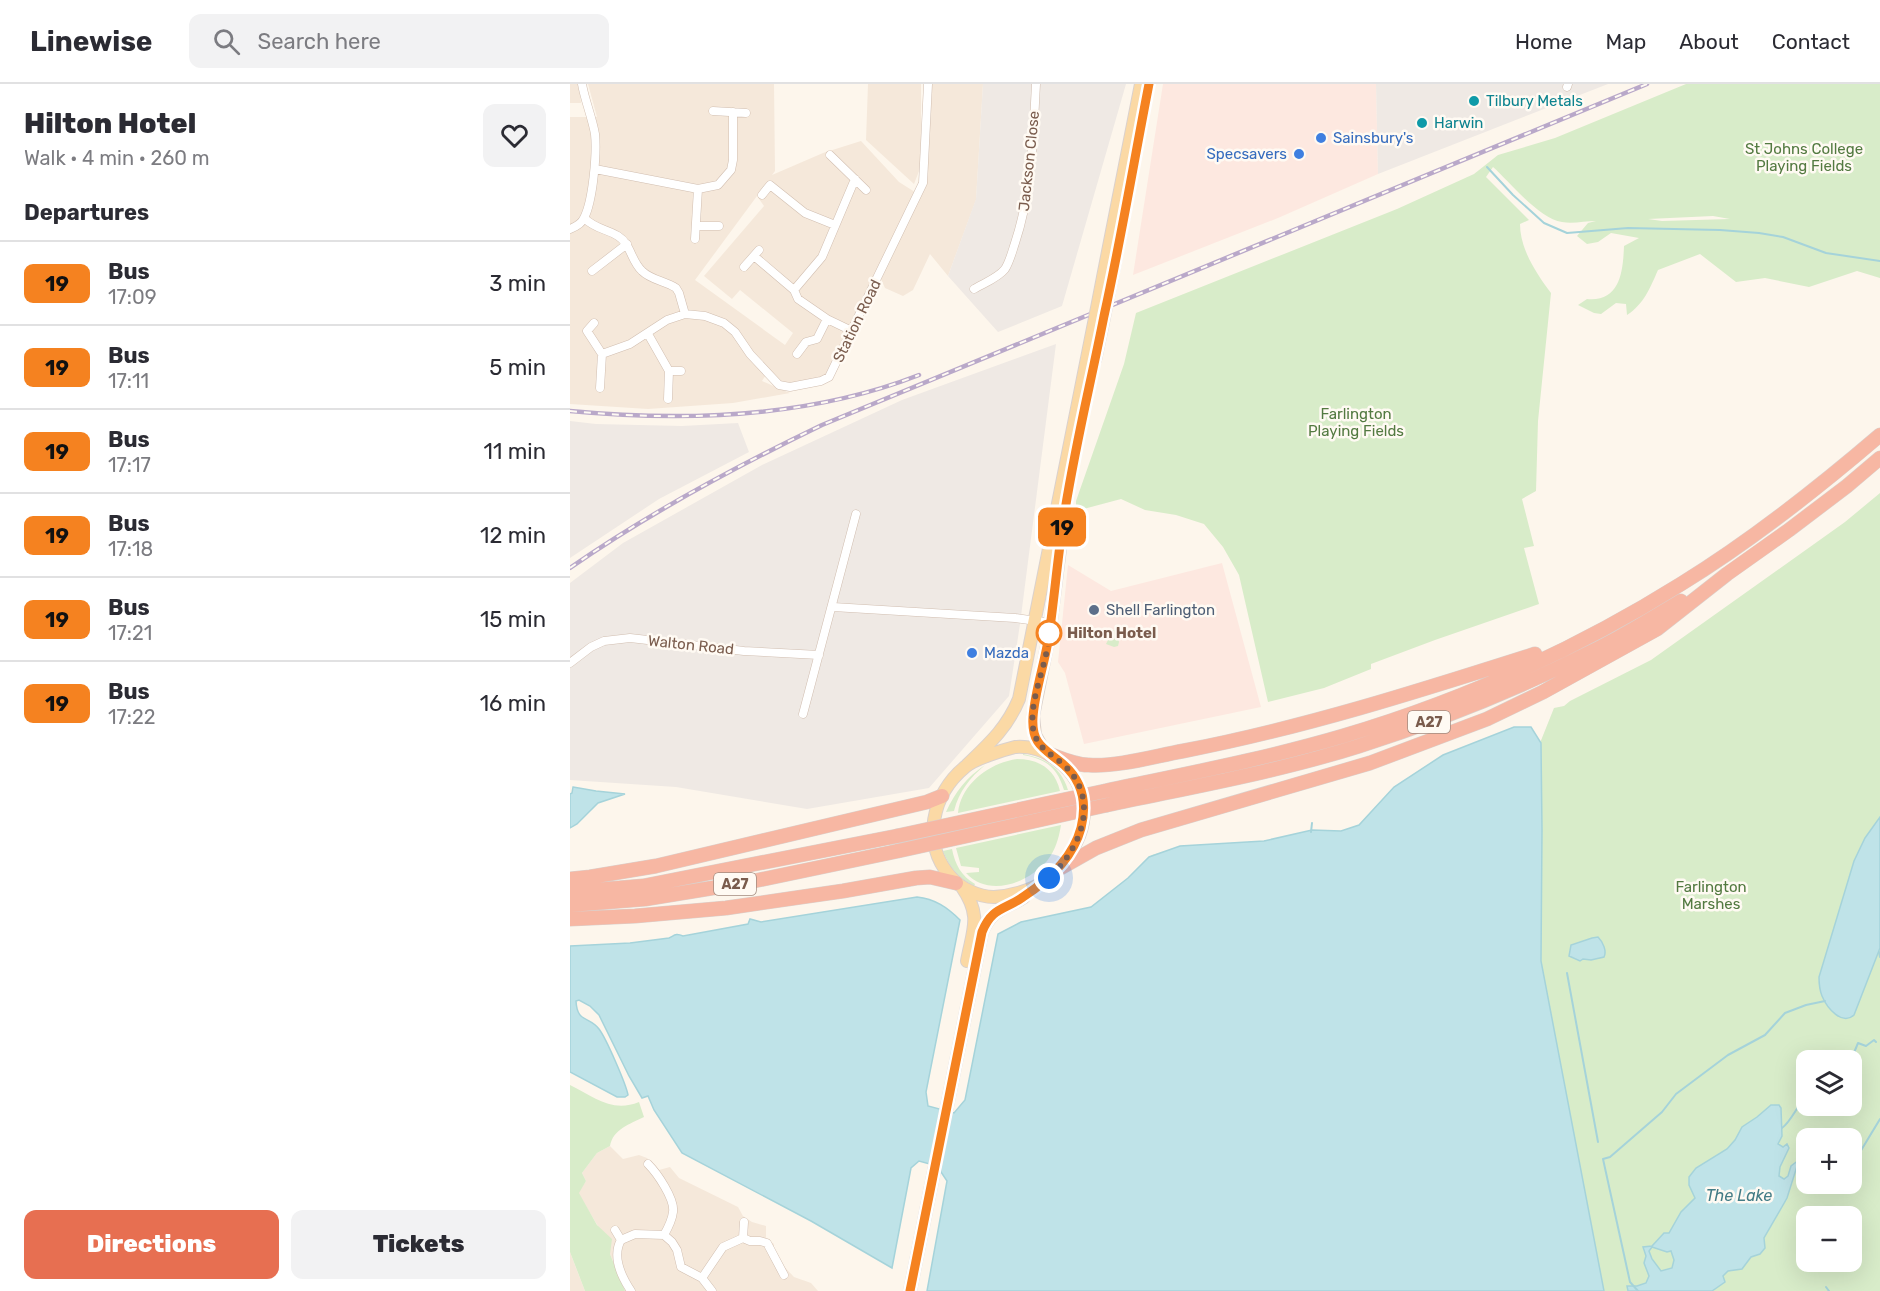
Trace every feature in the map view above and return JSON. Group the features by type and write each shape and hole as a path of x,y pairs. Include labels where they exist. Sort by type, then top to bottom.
{"highway":[{"name":"A27","path":"570,905 645,899 749,882 898,851 1282,753 1404,716 1506,676 1579,641 1682,584 1772,522 1880,435"},
{"name":"A27","path":"570,892 643,886 897,836 1275,769 1358,746 1442,718 1600,648 1727,574 1789,530 1880,458"},
{"path":"1057,870 1096,849 1141,830 1370,763 1487,719 1553,687 1657,629 1727,574"},
{"path":"1047,753 1076,764 1090,766 1203,747 1331,717 1579,641"},
{"path":"570,879 656,866 927,802 942,796"},
{"path":"570,919 726,908 924,877 958,884"}],"main road":[{"path":"1108,277 1141,84"},
{"path":"951,1068 975,917 973,905 939,861 933,841 932,825 942,796 959,773 1002,730 1019,699 1149,84"},
{"path":"1047,753 1037,740 1033,725 1035,705 1047,649 1065,513 1100,317"},
{"path":"903,1291 984,927 997,911 1021,899 1057,870 1076,842 1085,805 1077,782 1064,765 1047,753 1029,747 1015,747 967,765"},
{"path":"958,884 978,894 995,897 1010,895 1042,883"},
{"path":"910,1291 927,1188"}],"street":[{"path":"570,229 577,226 584,218 595,169 594,133 582,84"},
{"name":"Station Road","path":"685,314 705,316 724,322 779,385 790,387 821,381 829,377 923,183 928,84"},
{"name":"Jackson Close","path":"974,289 1003,272 1023,220 1033,138 1036,84"},
{"path":"713,111 746,113"},
{"path":"595,169 698,189 718,185 731,170 733,112"},
{"path":"830,155 866,190"},
{"path":"794,290 822,257 855,179"},
{"path":"762,195 770,185 805,213 835,225"},
{"path":"695,239 698,189"},
{"path":"584,218 598,229 618,236 627,244 643,272 676,288 685,314 667,320 630,344 602,354"},
{"path":"696,226 719,226"},
{"path":"592,271 627,244"},
{"path":"744,267 756,253 794,290 798,298 827,319 852,331"},
{"path":"797,354 806,342 817,339 827,319"},
{"path":"594,323 587,331 602,354 603,384"},
{"path":"648,334 669,371 668,399"},
{"path":"669,371 681,371"},
{"path":"804,714 856,514"},
{"path":"833,607 1036,620 1051,623"},
{"name":"Walton Road","path":"570,663 591,647 604,641 630,638 744,651 819,655"},
{"path":"648,1164 659,1176 673,1205 673,1216 664,1235"},
{"path":"743,1238 744,1222"},
{"path":"615,1230 621,1240"},
{"path":"631,1291 625,1282 617,1256 617,1246 621,1240 636,1234 664,1235 677,1250 681,1267 702,1278 712,1291"},
{"path":"702,1278 723,1247 743,1238 767,1243 784,1275"}],"shaded area":[{"path":"570,84 579,84 581,103 570,103"},
{"path":"588,84 774,84 775,171 772,175 823,153 861,141 899,182 918,194 830,377 790,387 767,373 762,381 790,393 733,403 648,409 570,404 570,117 597,117","holes":["757,196 764,206 704,276 732,299 740,290 793,333 785,345 695,280"]},
{"path":"868,84 921,84 921,166 914,184 866,140"},
{"path":"930,84 983,84 976,200 948,276 930,254 913,290 903,296 885,288 881,279 926,185"},
{"path":"983,84 1126,84 1062,306 998,332 948,276 976,199"},
{"path":"1163,84 1376,84 1378,174 1278,218 1133,275"},
{"path":"1376,84 1608,84 1378,174"},
{"path":"1056,344 1009,696 929,788 807,809 676,787 570,780 570,583 623,543 762,465 902,400"},
{"path":"570,421 596,424 682,426 738,423 749,452 659,499 570,558"},
{"path":"1222,563 1261,707 1084,744 1065,673 1058,662 1068,565 1111,591"},
{"path":"610,1146 623,1159 639,1155 647,1158 659,1170 670,1167 679,1178 738,1207 743,1216 752,1222 766,1226 766,1238 774,1244 774,1256 794,1277 811,1283 818,1291 625,1291 610,1254 610,1246 578,1193 586,1181 582,1173 597,1153"},
{"path":"570,1252 576,1268 585,1291 570,1291"}],"green space":[{"name":"Farlington Playing Fields","path":"1686,84 1880,84 1880,278 1857,271 1809,287 1765,278 1736,282 1700,254 1658,270 1642,301 1627,315 1626,304 1616,303 1601,314 1594,313 1578,305 1587,299 1607,296 1613,290 1621,275 1624,246 1639,238 1611,233 1598,242 1587,244 1577,236 1588,223 1596,221 1566,223 1553,219 1525,199 1493,167 1486,177 1529,220 1520,224 1523,243 1535,269 1551,293 1538,421 1536,491 1522,499 1534,546 1524,548 1539,604 1371,664 1371,669 1324,688 1268,702 1239,575 1223,547 1204,524 1176,515 1145,510 1121,499 1076,511 1076,501 1124,364 1136,313 1397,209 1474,174 1498,155 1555,138","holes":["1713,216 1730,219 1662,221 1648,219"]},
{"name":"Farlington Marshes","path":"1880,493 1880,1291 1530,1291 1016,1164 738,984 755,921 761,922 912,898 926,899 944,907 960,920 926,1092 928,1106 954,1113 965,1100 998,934 1021,922 1091,907 1129,878 1152,855 1185,846 1264,841 1312,830 1341,831 1359,825 1394,787 1422,773 1527,736 1540,743 1554,708 1564,706 1651,660 1845,522"},
{"path":"1113,630 1116,630 1119,642 1118,646 1114,647 1106,644"},
{"path":"1023,754 1051,765 1061,775 1068,790 1064,790 1058,775 1049,765"},
{"path":"1017,759 1039,763 1045,767 1058,783 1060,791 958,813 965,793 978,777 996,765"},
{"path":"985,765 966,785 954,811 946,812 962,786"},
{"path":"1061,825 1056,844 1047,861 1030,876 1019,881 1008,885 986,885 975,881 966,873 979,872 979,868 961,866 956,848"},
{"path":"952,849 959,869 975,884 974,886 959,876 948,862 943,851"},
{"path":"570,1085 595,1099 612,1105 629,1105 639,1102 644,1117 618,1131 610,1146 597,1153 582,1173 586,1181 579,1193 597,1225 612,1239 610,1254 625,1291 585,1291 570,1252"}],"water":[{"path":"1514,727 1531,727 1541,743 1541,961 1604,1291 927,1291 947,1181 941,1172 941,1167 919,1161 911,1168 892,1268 811,1221 682,1153 654,1110 648,1096 642,1098 599,1015 579,1000 576,1001 579,1013 595,1025 602,1034 628,1095 617,1097 570,1072 570,946 630,943 669,938 748,924 750,919 761,922 917,897 940,904 960,920 926,1092 928,1106 954,1113 965,1100 998,934 1021,922 1091,907 1128,878 1149,857 1180,846 1264,841 1312,830 1341,831 1359,825 1394,787 1443,755"},
{"path":"573,787 625,794 598,803 570,828 570,794"},
{"path":"1880,817 1880,948 1854,1015 1845,1018 1835,1014 1824,1001 1819,977 1854,861 1865,838"},
{"path":"1598,937 1604,947 1604,957 1580,961 1569,956 1571,945"},
{"name":"The Lake","path":"1771,1105 1779,1105 1782,1136 1778,1144 1783,1147 1787,1144 1789,1148 1780,1167 1779,1176 1784,1179 1788,1176 1791,1166 1796,1162 1787,1198 1764,1238 1765,1248 1760,1254 1751,1257 1742,1269 1728,1271 1723,1276 1725,1282 1712,1291 1628,1291 1627,1286 1646,1283 1649,1276 1644,1263 1646,1256 1643,1247 1652,1246 1664,1233 1669,1233 1681,1212 1695,1198 1689,1185 1689,1177 1696,1168 1727,1149 1742,1127","holes":["1652,1247 1667,1252 1671,1251 1674,1260 1672,1268 1661,1271 1649,1251"]}],"waterway":[{"path":"1487,167 1544,223 1567,233 1628,228 1759,233 1783,237 1826,253 1880,261"},
{"path":"1311,832 1312,823"},
{"path":"1879,952 1880,957"},
{"path":"1567,973 1598,1142"},
{"path":"1638,1291 1630,1282 1603,1159 1610,1157 1662,1112 1676,1094 1728,1055 1765,1035 1785,1013 1825,1001"},
{"path":"1855,1050 1858,1043 1866,1046 1874,1040 1876,1042"},
{"path":"1782,1128 1796,1110"},
{"path":"1862,1149 1880,1119"},
{"path":"1826,1287 1829,1291"}],"railway":[{"path":"570,568 630,528 693,492 822,425 1647,84"},
{"path":"570,411 658,416 747,413 834,400 919,375"}],"bus line":[{"name":"19","path":"910,1291 982,932 986,923 997,911 1021,899 1057,870 1070,854 1079,835 1083,819 1085,805 1082,791 1064,765 1044,751 1037,740 1033,716 1049,636 1065,513 1149,84"}],"place":[{"name":"Tilbury Metals","path":"1474,101"},
{"name":"Harwin","path":"1422,123"},
{"name":"Sainsbury's","path":"1321,138"},
{"name":"Specsavers","path":"1299,154"},
{"name":"Shell Farlington","path":"1094,610"},
{"name":"Hilton Hotel","path":"1049,633"},
{"name":"Mazda","path":"972,653"}],"route":[{"path":"1049,633 1035,705 1034,730 1044,751 1064,765 1077,782 1085,805 1076,842 1070,854 1049,878"}],"park label":[{"name":"St Johns College Playing Fields","path":"1804,158"}]}
